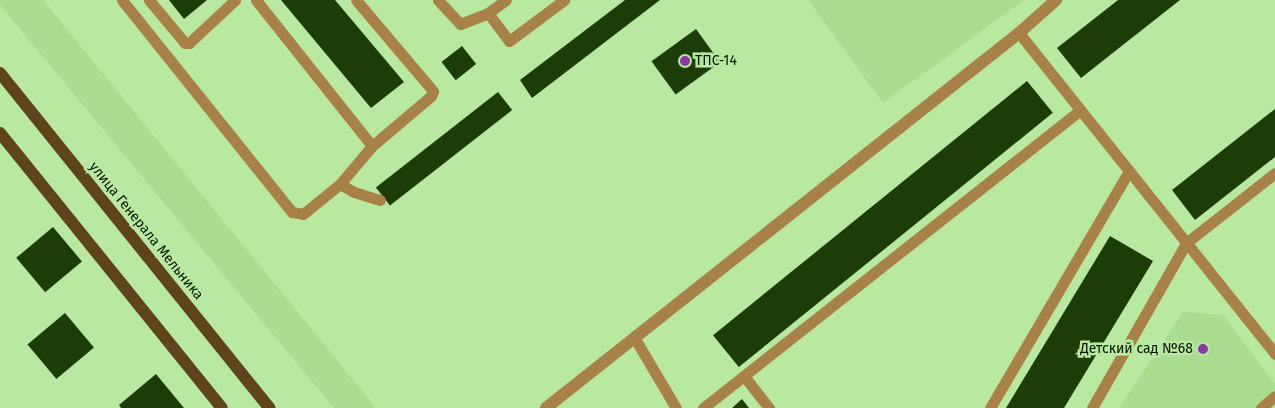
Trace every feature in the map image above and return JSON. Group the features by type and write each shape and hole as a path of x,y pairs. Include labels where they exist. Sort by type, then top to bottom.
{"main road":[{"name":"улица Генерала Мельника","path":"0,74 269,408"},
{"path":"0,133 222,408"}],"street":[{"path":"546,408 1019,33 1056,0"}],"lane":[{"path":"122,0 292,212 303,214 340,184 372,146 431,96 433,91 356,0"},
{"path":"149,0 185,44 189,43 234,0"},
{"path":"256,0 372,146"},
{"path":"438,0 460,24 488,13 506,0"},
{"path":"488,13 509,42 564,0"},
{"path":"1019,33 1275,354"},
{"path":"702,408 1081,110"},
{"path":"990,408 1129,171"},
{"path":"1092,408 1186,243 1275,173"},
{"path":"340,184 354,192 380,200"},
{"path":"634,337 676,408"},
{"path":"744,376 769,408"},
{"path":"1261,408 1275,396"}],"shaded area":[{"path":"0,0 43,0 376,408 334,408 0,5"},
{"path":"808,0 1024,0 883,103"},
{"name":"Детский сад №68","path":"1183,312 1223,315 1275,384 1275,408 1119,408"}],"building":[{"path":"169,0 207,0 184,19"},
{"path":"281,0 335,0 404,82 371,108"},
{"path":"625,0 660,0 532,98 520,80"},
{"path":"1118,0 1180,0 1081,78 1057,48"},
{"name":"ТПС-14","path":"696,29 720,62 676,94 652,61"},
{"path":"462,46 476,64 456,80 442,62"},
{"path":"1027,81 1053,113 739,367 713,335"},
{"path":"498,92 512,110 390,206 376,187"},
{"path":"1275,109 1275,157 1195,220 1172,190"},
{"path":"53,227 82,261 45,292 16,258"},
{"path":"1110,236 1153,261 1064,408 1006,408"},
{"path":"65,313 94,347 56,379 27,344"},
{"path":"156,374 184,408 121,408 119,405"},
{"path":"742,399 749,408 732,408"}],"place":[{"name":"ТПС-14","path":"685,61"},
{"name":"Детский сад №68","path":"1203,349"}]}
